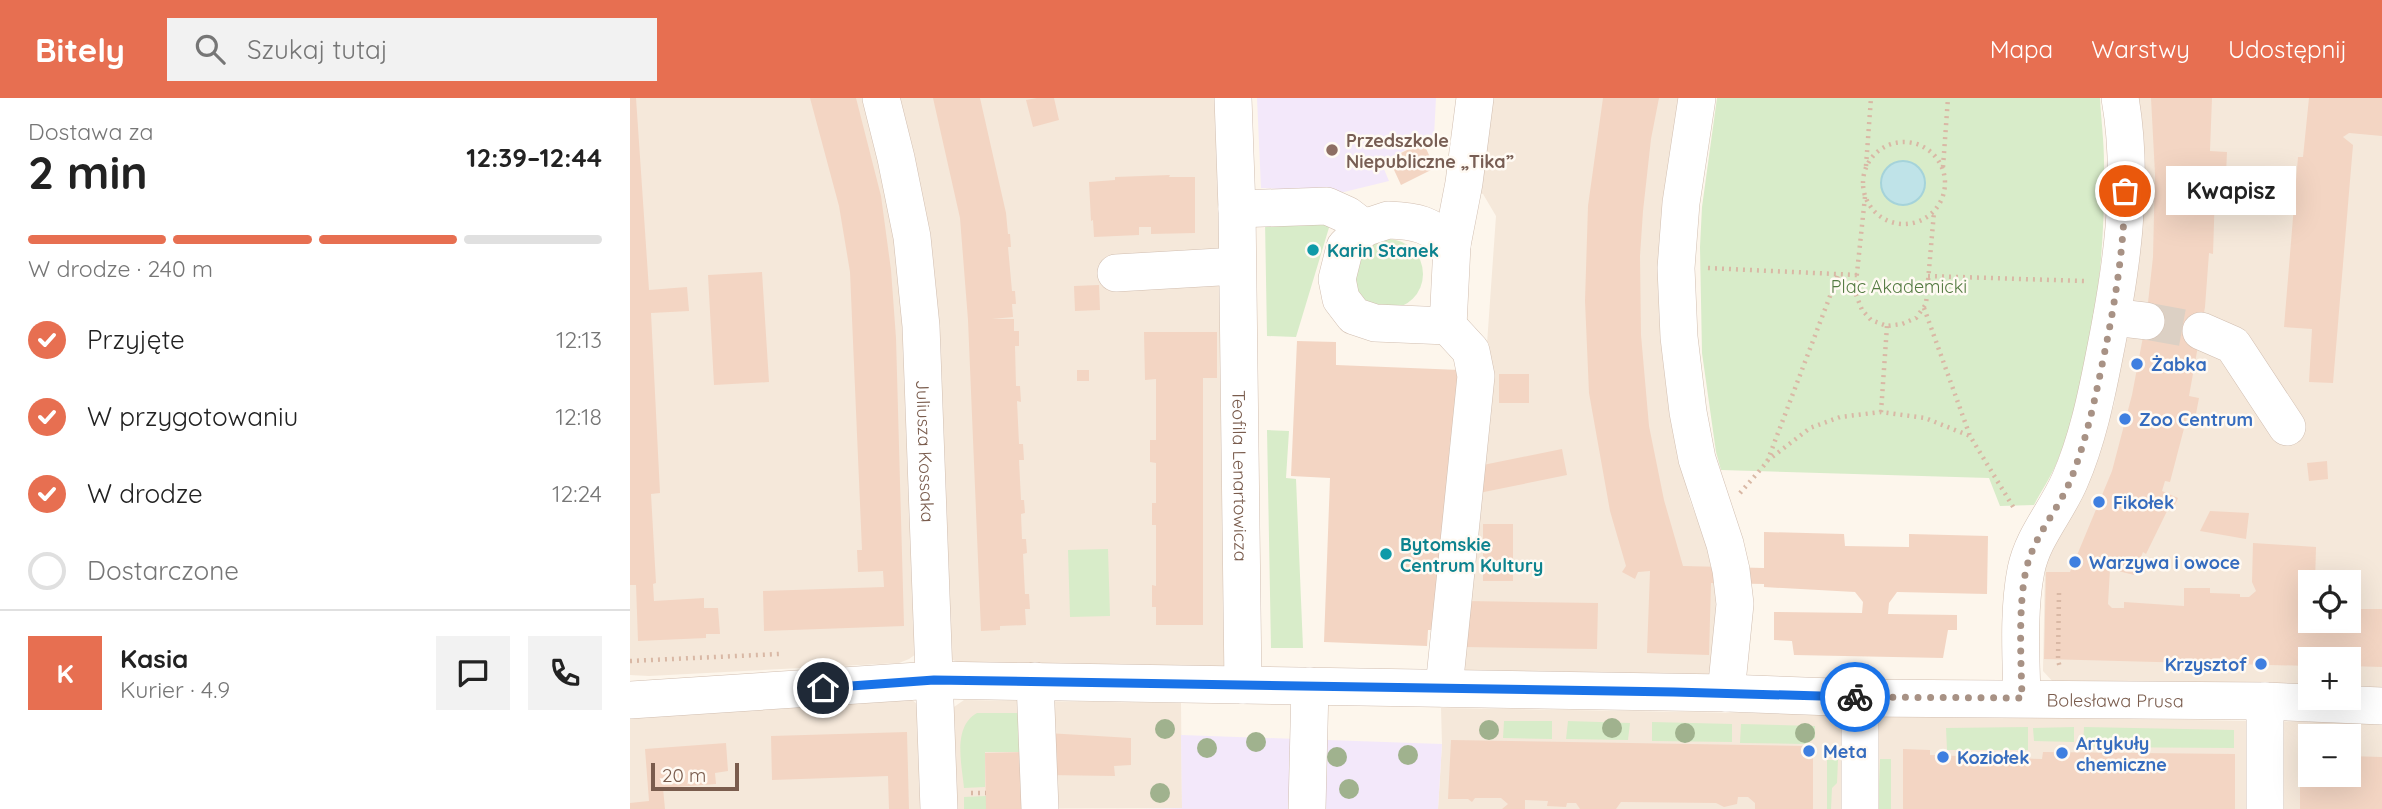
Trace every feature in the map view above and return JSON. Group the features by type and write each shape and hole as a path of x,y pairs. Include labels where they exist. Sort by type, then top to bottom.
{"street":[{"name":"Juliusza Kossaka","path":"881,98 912,237 921,326 939,809"},
{"name":"Teofila Lenartowicza","path":"1233,98 1244,685"},
{"path":"1448,327 1452,245 1464,183 1475,98"},
{"path":"1697,98 1681,203 1676,268 1679,337 1697,459 1731,570 1735,604 1726,693"},
{"path":"2022,698 2022,620 2026,570 2038,537 2070,481 2095,403 2129,319 2124,240 2123,117 2120,98"},
{"path":"1237,209 1326,206 1347,215 1363,228"},
{"path":"1444,688 1476,376 1471,351 1448,327 1375,323 1354,316 1341,299 1337,279 1345,247 1363,228 1388,220 1412,221 1436,230 1452,245"},
{"path":"1116,272 1237,265"},
{"path":"2201,331 2233,345 2287,426"},
{"name":"Bolesława Prusa","path":"630,700 934,680 1726,693 1860,698 2266,701 2382,706"},
{"path":"1035,681 1040,809"},
{"path":"1307,809 1310,686"},
{"path":"1860,698 1860,809"},
{"path":"2265,809 2266,701"}],"path":[{"path":"1871,98 1863,183 1865,197 1855,292 1862,310 1871,320 1887,326 1902,324 1916,318 1923,307 1934,212"},
{"path":"1865,197 1875,212 1888,221 1905,224 1920,221 1934,212 1942,200 1945,183 1943,168 1948,98"},
{"path":"1866,167 1875,153 1888,145 1904,141 1923,146 1933,153 1943,168"},
{"path":"1708,255 1708,281"},
{"path":"1708,268 1857,275"},
{"path":"1928,276 2088,281 2089,274"},
{"path":"1767,462 1838,275"},
{"path":"1923,307 1970,436 2014,505 2017,517 2021,511"},
{"path":"1881,412 1887,326"},
{"path":"1733,488 1737,497 1767,462 1810,428 1840,417 1881,412 1925,418 1970,436"},
{"path":"2059,584 2057,660 2060,670 2066,673"}],"shaded area":[{"path":"630,98 870,98 903,257 916,654 909,659 899,663 630,675"},
{"path":"897,98 1219,98 1227,664 1222,668 961,664 951,659"},
{"name":"Przedszkole Niepubliczne „Tika”","path":"1257,98 1436,98 1434,136 1381,162 1389,181 1344,192 1261,188"},
{"path":"1483,98 1683,98 1680,459 1690,501 1716,574 1715,667 1712,673 1703,676 1464,671 1496,216 1483,194 1469,191"},
{"path":"2134,98 2382,98 2382,689 2361,688 2361,647 2298,647 2298,688 2054,683 2043,671 2045,565 2095,462 2114,405 2125,338"},
{"path":"912,700 920,706 926,809 630,809 630,717"},
{"path":"964,700 1181,703 1182,808 952,809 951,709"},
{"path":"1441,708 2382,723 2382,809 1438,809"},
{"path":"1181,735 1442,744 1438,809 1139,809 1182,808"}],"green space":[{"name":"Plac Akademicki","path":"1717,98 2100,98 2104,198 2095,315 2080,392 2069,428 2055,468 2034,505 2000,506 1989,478 1721,470 1702,353 1700,247 1702,207"},
{"path":"1265,221 1331,221 1296,337 1267,336"},
{"path":"1388,239 1407,245 1417,255 1423,274 1417,293 1407,303 1388,309 1369,303 1359,293 1353,274 1359,255 1369,245"},
{"path":"1267,430 1289,431 1286,478 1296,479 1303,648 1271,648"},
{"path":"1108,549 1110,616 1070,617 1068,550"},
{"path":"977,713 1026,713 1026,752 985,752 985,787 964,788 961,737 969,719"},
{"path":"1504,721 1552,721 1552,739 1503,738"},
{"path":"1568,721 1630,723 1628,740 1566,739"},
{"path":"1652,722 1732,724 1732,742 1652,741"},
{"path":"1741,724 1815,726 1815,738 1806,744 1740,743"},
{"path":"2028,727 2028,750 1947,750 1946,728"},
{"path":"2074,727 2074,742 2034,741 2033,728"},
{"path":"2084,727 2234,730 2234,748 2083,747"},
{"path":"1880,759 1891,759 1891,809 1878,809"},
{"path":"1827,760 1838,760 1837,783 1832,788 1831,809 1827,809"},
{"path":"986,796 986,809 964,809 964,797"}],"water":[{"path":"1903,161 1918,168 1925,183 1918,198 1903,205 1888,198 1881,183 1888,168"}],"building":[{"path":"630,98 636,98 649,290 687,287 689,311 651,313 660,493 651,494 656,583 653,584 654,601 704,598 704,608 718,608 720,634 706,634 706,638 638,641 636,585 630,585"},
{"path":"810,98 856,98 881,196 891,270 896,338 904,626 764,631 763,591 884,587 883,571 858,572 857,550 862,550 850,272 839,206"},
{"path":"933,98 980,98 1010,234 1011,247 1008,247 1012,291 1015,291 1016,304 1012,304 1013,317 992,319 1014,319 1014,331 1019,331 1019,346 1015,346 1016,386 1020,386 1021,402 1017,401 1019,444 1023,444 1024,460 1019,460 1021,500 1024,500 1025,513 1021,514 1022,539 1026,539 1027,553 1023,554 1025,594 1029,594 1030,609 1025,609 1026,625 1000,626 1000,630 981,631 968,320 960,218"},
{"path":"1054,98 1059,120 1033,127 1026,100"},
{"path":"1603,98 1659,98 1651,139 1643,211 1640,256 1641,335 1649,426 1664,500 1683,566 1764,568 1764,532 1844,534 1845,546 1909,547 1909,534 1988,536 1987,594 1897,592 1889,603 1888,614 1957,615 1957,630 1948,630 1943,658 1794,655 1792,641 1774,640 1774,612 1862,613 1863,602 1855,592 1764,587 1764,584 1711,583 1709,655 1647,653 1650,571 1638,572 1635,579 1622,572 1626,566 1610,511 1589,393 1585,301 1588,206"},
{"path":"2151,98 2212,98 2210,151 2227,152 2226,175 2211,175 2211,190 2215,191 2213,254 2209,253 2205,307 2189,396 2199,398 2195,419 2187,417 2170,482 2165,481 2162,491 2178,498 2174,507 2170,505 2146,554 2143,552 2134,575 2110,569 2108,604 2112,608 2124,608 2124,602 2184,606 2184,588 2210,588 2210,593 2249,597 2256,591 2252,582 2253,543 2316,547 2315,570 2298,570 2298,633 2361,633 2361,609 2382,609 2382,667 2361,666 2361,647 2298,647 2298,666 2044,659 2046,572 2070,572 2112,471 2132,395 2146,321 2153,257 2155,174"},
{"path":"2309,98 2382,98 2382,136 2349,133 2343,137 2353,145 2333,383 2309,382 2312,329 2284,327 2298,157 2303,157"},
{"path":"1423,142 1435,168 1401,185 1389,159"},
{"path":"1170,175 1169,177 1195,177 1195,233 1151,234 1151,227 1139,227 1139,235 1094,237 1089,182 1115,180 1115,177"},
{"path":"762,272 769,382 714,385 708,275"},
{"path":"1099,285 1100,310 1075,311 1074,286"},
{"path":"1144,332 1217,332 1217,378 1203,378 1203,625 1156,625 1156,607 1152,607 1152,585 1156,586 1156,525 1152,525 1152,503 1156,503 1156,463 1150,462 1150,440 1156,440 1156,379 1145,380"},
{"name":"Bytomskie Centrum Kultury","path":"1297,341 1336,342 1336,365 1460,370 1457,441 1450,442 1442,630 1428,630 1427,646 1324,642 1330,478 1291,476"},
{"path":"1077,370 1089,370 1089,381 1077,381"},
{"path":"1499,374 1529,374 1529,403 1499,403"},
{"path":"1562,449 1567,475 1479,493 1483,465"},
{"path":"2327,461 2328,479 2309,481 2307,463"},
{"path":"2210,511 2249,513 2246,539 2200,531"},
{"path":"1483,524 1513,524 1513,581 1483,581"},
{"path":"1466,601 1598,603 1597,649 1465,647"},
{"path":"907,732 909,809 889,809 888,776 772,780 771,736"},
{"path":"1047,733 1131,738 1131,765 1114,766 1115,776 1047,775"},
{"path":"1451,740 1805,746 1813,755 1813,809 1755,809 1755,803 1748,797 1738,797 1737,804 1724,807 1716,803 1621,802 1616,809 1580,809 1576,803 1567,803 1566,807 1547,806 1548,801 1525,800 1525,809 1502,809 1508,804 1501,798 1475,798 1472,802 1468,799 1448,799"},
{"path":"726,743 728,771 715,773 716,784 663,788 665,809 630,809 630,803 649,801 645,749"},
{"path":"1903,749 1930,750 1930,755 2042,759 2043,752 2235,754 2235,809 1903,809"},
{"path":"1025,752 1027,809 986,809 985,753"},
{"path":"2361,756 2382,757 2382,809 2300,809 2300,787 2361,787"}],"tunnel":[{"path":"2146,321 2201,331"}],"way so far":[{"path":"1855,697 2022,698 2021,646 2026,570 2038,537 2070,481 2095,403 2124,240 2125,191"}],"place":[{"name":"Przedszkole Niepubliczne „Tika”","path":"1332,150"},
{"name":"Kwapisz","path":"2125,191"},
{"name":"Karin Stanek","path":"1313,250"},
{"name":"Żabka","path":"2137,364"},
{"name":"Zoo Centrum","path":"2125,419"},
{"name":"Fikołek","path":"2099,502"},
{"name":"Bytomskie Centrum Kultury","path":"1386,554"},
{"name":"Warzywa i owoce","path":"2075,562"},
{"name":"Krzysztof","path":"2261,664"},
{"name":"Meta","path":"1809,751"},
{"name":"Artykuły chemiczne","path":"2062,753"},
{"name":"Koziołek","path":"1943,757"}],"route":[{"path":"823,688 934,680 1855,697"}]}
